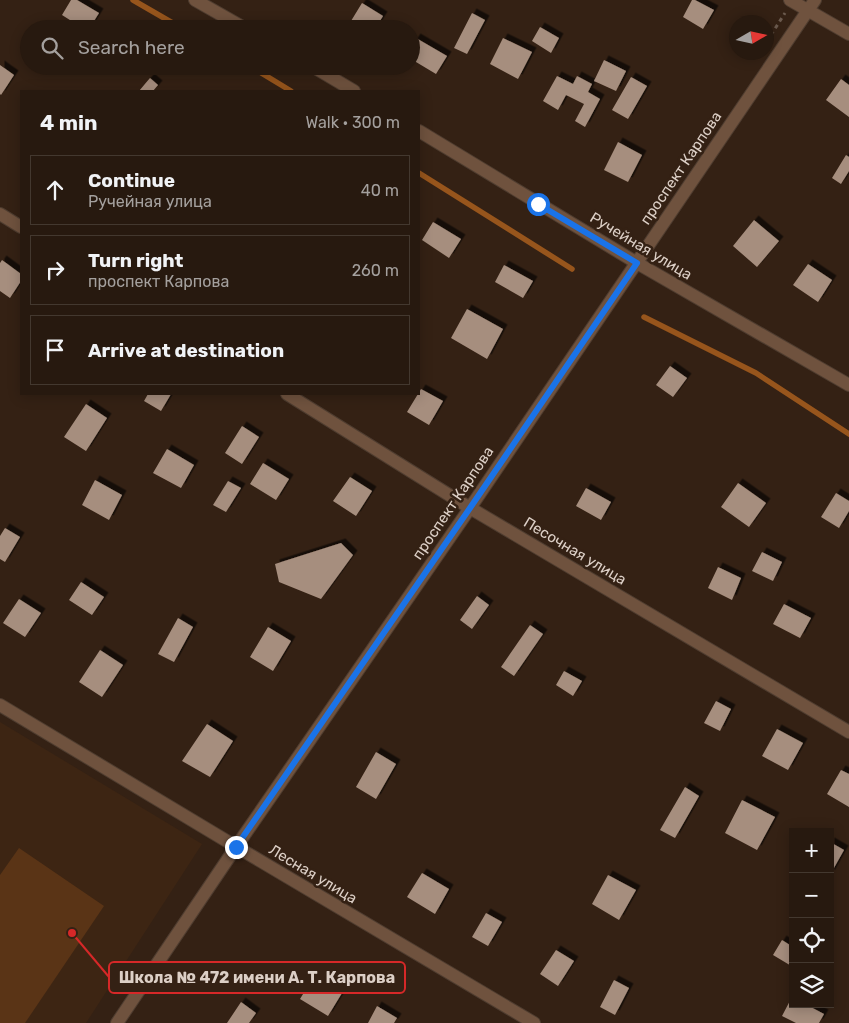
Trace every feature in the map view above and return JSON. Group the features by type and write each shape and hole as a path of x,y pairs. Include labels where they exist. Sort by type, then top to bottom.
{"street":[{"path":"195,0 230,20"},
{"path":"791,1 811,5 849,34"},
{"name":"проспект Карпова","path":"117,1023 470,508 811,5"},
{"path":"327,75 352,90"},
{"name":"Ручейная улица","path":"420,132 637,263 849,385"},
{"path":"0,214 20,226"},
{"name":"Песочная улица","path":"289,395 470,508 849,732"},
{"name":"Лесная улица","path":"0,705 534,1023"}],"path":[{"path":"774,28 791,1"}],"shaded area":[{"path":"0,722 202,844 86,1023 0,1023"},
{"path":"19,848 104,906 25,1023 0,1023 0,875"}],"building":[{"path":"71,0 77,0 99,13 95,20 70,20 62,15"},
{"path":"692,0 714,10 703,29 683,17"},
{"path":"362,3 383,16 381,20 352,20"},
{"path":"472,13 485,20 467,54 454,48"},
{"path":"540,27 559,38 551,53 532,41"},
{"path":"503,38 532,52 518,79 490,64"},
{"path":"420,40 447,56 436,74 420,64"},
{"path":"604,60 626,71 616,91 594,81"},
{"path":"0,65 14,75 1,95 0,94"},
{"path":"557,76 573,84 577,76 592,84 588,92 600,99 585,127 575,121 584,104 566,95 558,110 543,101"},
{"path":"631,77 647,86 628,119 612,110"},
{"path":"150,78 158,85 154,90 140,90"},
{"path":"841,79 849,85 849,117 826,100"},
{"path":"618,142 642,155 628,182 604,170"},
{"path":"846,155 849,157 849,171 841,184 832,178"},
{"path":"754,220 779,241 757,267 733,246"},
{"path":"433,222 461,239 449,258 422,240"},
{"path":"2,260 20,273 20,283 10,298 0,291 0,263"},
{"path":"808,264 832,280 818,302 793,285"},
{"path":"504,265 533,281 523,298 495,282"},
{"path":"467,309 503,329 487,359 451,338"},
{"path":"670,366 687,378 673,397 656,385"},
{"path":"421,389 443,401 429,425 407,412 417,395 420,395"},
{"path":"147,395 170,395 161,411 144,401"},
{"path":"86,404 107,418 86,451 64,437"},
{"path":"242,426 259,437 242,464 225,453"},
{"path":"167,449 194,465 181,488 153,473"},
{"path":"263,463 289,479 276,500 250,484"},
{"path":"350,477 372,491 356,516 333,501"},
{"path":"95,480 122,495 109,520 82,505"},
{"path":"228,481 241,488 226,512 213,505"},
{"path":"738,483 766,503 749,527 721,507"},
{"path":"586,488 611,502 601,520 576,506"},
{"path":"836,493 849,501 849,511 839,528 821,517"},
{"path":"5,528 20,537 5,562 0,559 0,536"},
{"path":"341,543 353,555 321,599 279,582 275,564"},
{"path":"762,552 782,562 773,581 752,571"},
{"path":"718,567 741,578 732,600 708,588"},
{"path":"81,582 104,597 92,615 69,600"},
{"path":"477,596 489,605 472,629 460,620"},
{"path":"19,599 41,613 25,637 3,623"},
{"path":"784,604 811,618 800,638 773,624"},
{"path":"178,618 193,627 174,662 158,654"},
{"path":"530,625 543,634 514,676 501,667"},
{"path":"268,627 291,641 273,671 250,657"},
{"path":"100,650 123,665 102,697 79,682"},
{"path":"564,671 582,681 573,696 556,685"},
{"path":"716,701 731,709 720,731 704,723"},
{"path":"207,724 233,741 210,777 182,761"},
{"path":"777,729 803,743 788,770 762,756"},
{"path":"376,752 396,764 376,799 356,787"},
{"path":"841,770 849,774 849,807 827,794"},
{"path":"685,787 699,796 675,838 660,830"},
{"path":"742,800 775,817 757,850 725,833"},
{"path":"834,844 844,850 834,868"},
{"path":"422,873 449,889 435,914 407,897"},
{"path":"608,875 636,890 619,920 592,904"},
{"path":"486,913 502,922 488,946 472,937"},
{"path":"782,940 789,944 789,965 773,955"},
{"path":"556,950 574,961 558,986 540,974"},
{"path":"314,976 342,993 328,1016 300,999"},
{"path":"614,980 629,988 615,1015 600,1007"},
{"path":"241,1002 256,1013 249,1023 227,1023"},
{"path":"789,1003 789,1008 813,1008 824,1014 819,1023 796,1023 782,1016"},
{"path":"377,1006 397,1018 394,1023 368,1023"}],"waterway":[{"path":"133,0 167,20"},
{"path":"265,75 289,90"},
{"path":"420,174 572,269"},
{"path":"644,317 756,373 849,434"}],"place":[{"name":"Школа № 472 имени А. Т. Карпова","path":"72,933"}],"route":[{"path":"236,847 637,263 538,204"}]}
